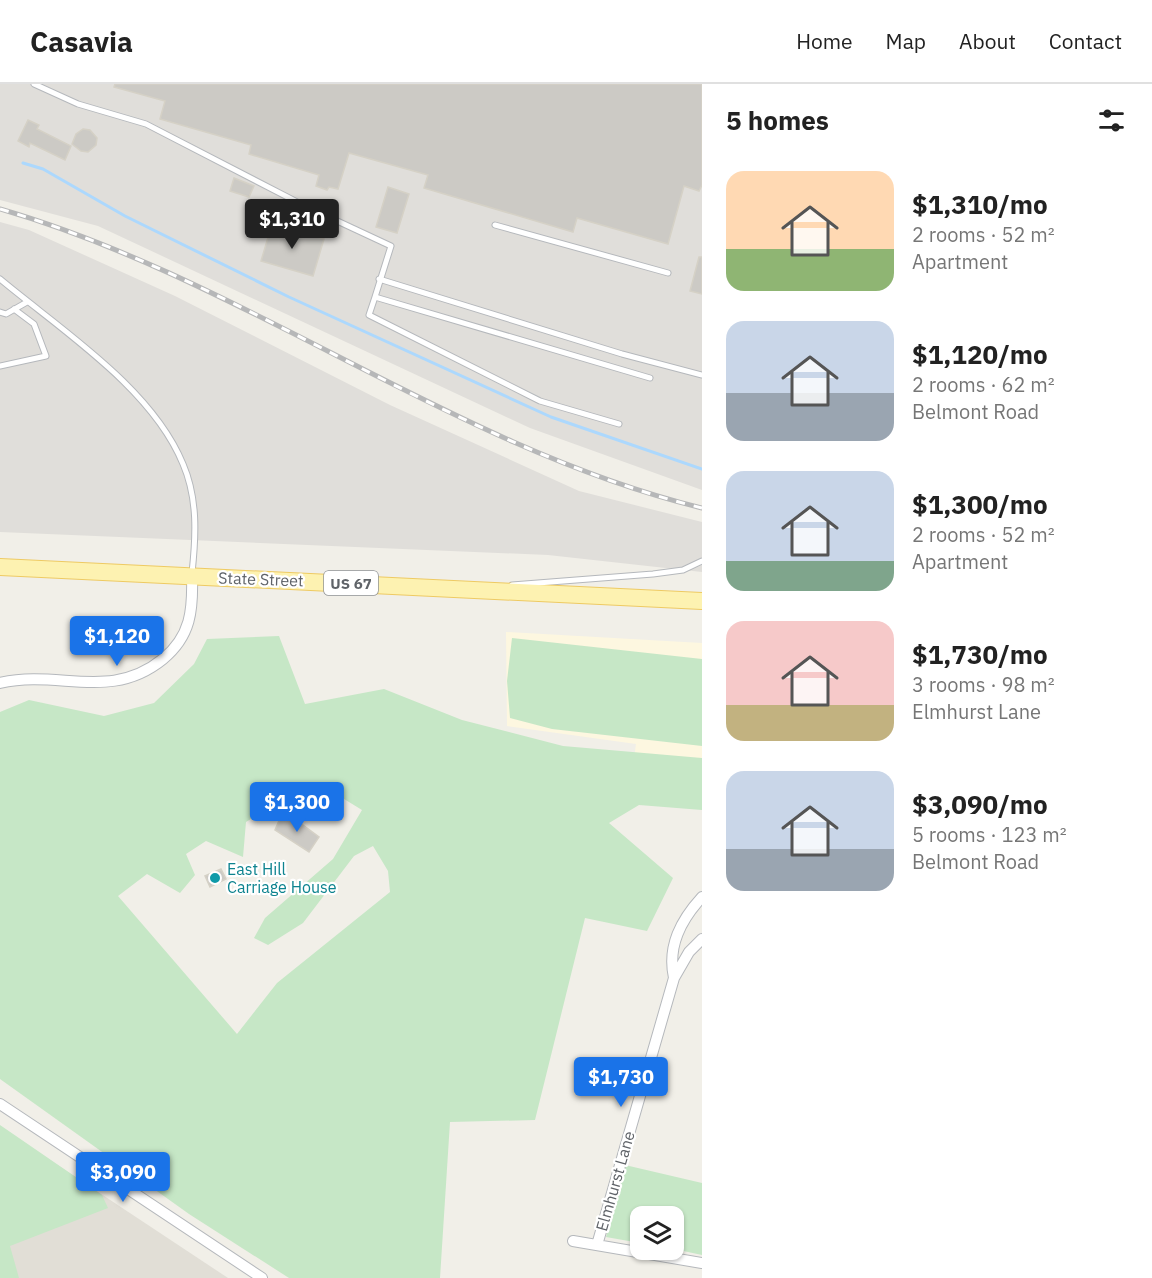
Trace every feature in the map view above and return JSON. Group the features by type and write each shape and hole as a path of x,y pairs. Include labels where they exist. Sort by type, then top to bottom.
{"main road":[{"name":"State Street","path":"0,567 702,601"}],"street":[{"path":"0,683 32,678 99,682 125,680 148,671 169,654 184,634 193,608 192,576"},
{"name":"Elmhurst Lane","path":"674,978 672,969 675,937 688,912 702,897"},
{"name":"Elmhurst Lane","path":"597,1245 674,978 689,952 702,939"},
{"path":"0,1104 262,1278"},
{"path":"573,1241 702,1263"}],"lane":[{"path":"34,84 78,104 146,124 303,206 391,246 369,315 540,402 618,424"},
{"path":"495,225 668,273"},
{"path":"0,279 109,369 154,416 183,464 194,505 197,528 192,576"},
{"path":"379,279 622,354 702,375"},
{"path":"375,297 650,378"},
{"path":"0,319 3,313 27,302"},
{"path":"0,366 46,356 34,324 14,309"},
{"path":"468,589 603,576 653,574 683,570 702,561"}],"shaded area":[{"path":"0,84 702,84 702,490 530,428 98,226 0,200"},
{"path":"0,222 29,230 175,296 390,405 579,491 702,522 702,572 548,555 0,532"},
{"path":"506,632 702,643 702,766 634,758 636,744 507,726"},
{"path":"0,1127 228,1278 0,1278"}],"green space":[{"path":"279,636 305,704 384,689 462,720 563,746 702,758 702,810 639,805 609,823 673,878 647,931 585,918 535,1120 450,1122 440,1278 289,1278 189,1214 0,1079 0,712 29,700 104,716 154,703 194,664 207,639","holes":["331,791 362,810 333,859 265,918 254,938 268,945 303,923 354,856 373,846 388,871 390,892 277,983 237,1034 118,896 147,874 180,893 195,875 186,854 206,841 243,857 246,822 291,794"]},
{"path":"512,638 702,659 702,746 552,729 510,718 507,681"},
{"path":"0,1125 102,1195 108,1208 10,1246 19,1278 0,1278"},
{"path":"625,1165 702,1183 702,1255 684,1251 684,1206 630,1206 630,1241 606,1237"}],"building":[{"path":"115,84 702,84 702,185 699,191 684,186 668,244 577,218 573,232 424,188 428,175 349,153 338,189 329,187 327,190 316,186 319,175 249,154 251,145 160,119 165,101 114,87"},
{"path":"28,120 39,125 37,129 71,146 65,160 30,143 29,147 18,141"},
{"path":"83,129 90,130 97,138 96,145 88,152 81,151 72,144 76,134"},
{"path":"234,178 254,186 249,197 230,191"},
{"path":"388,187 409,194 397,233 376,227"},
{"path":"272,224 324,239 313,276 261,261"},
{"path":"699,257 702,257 702,294 690,291"},
{"path":"281,816 300,823 319,837 309,852 275,830"},
{"name":"East Hill Carriage House","path":"221,869 226,879 210,887 205,876"}],"waterway":[{"path":"23,163 43,169 125,216 289,297 551,417 702,469"}],"railway":[{"path":"0,209 90,240 178,277 522,446 610,481 702,508"}],"place":[{"name":"East Hill Carriage House","path":"215,878"}]}
